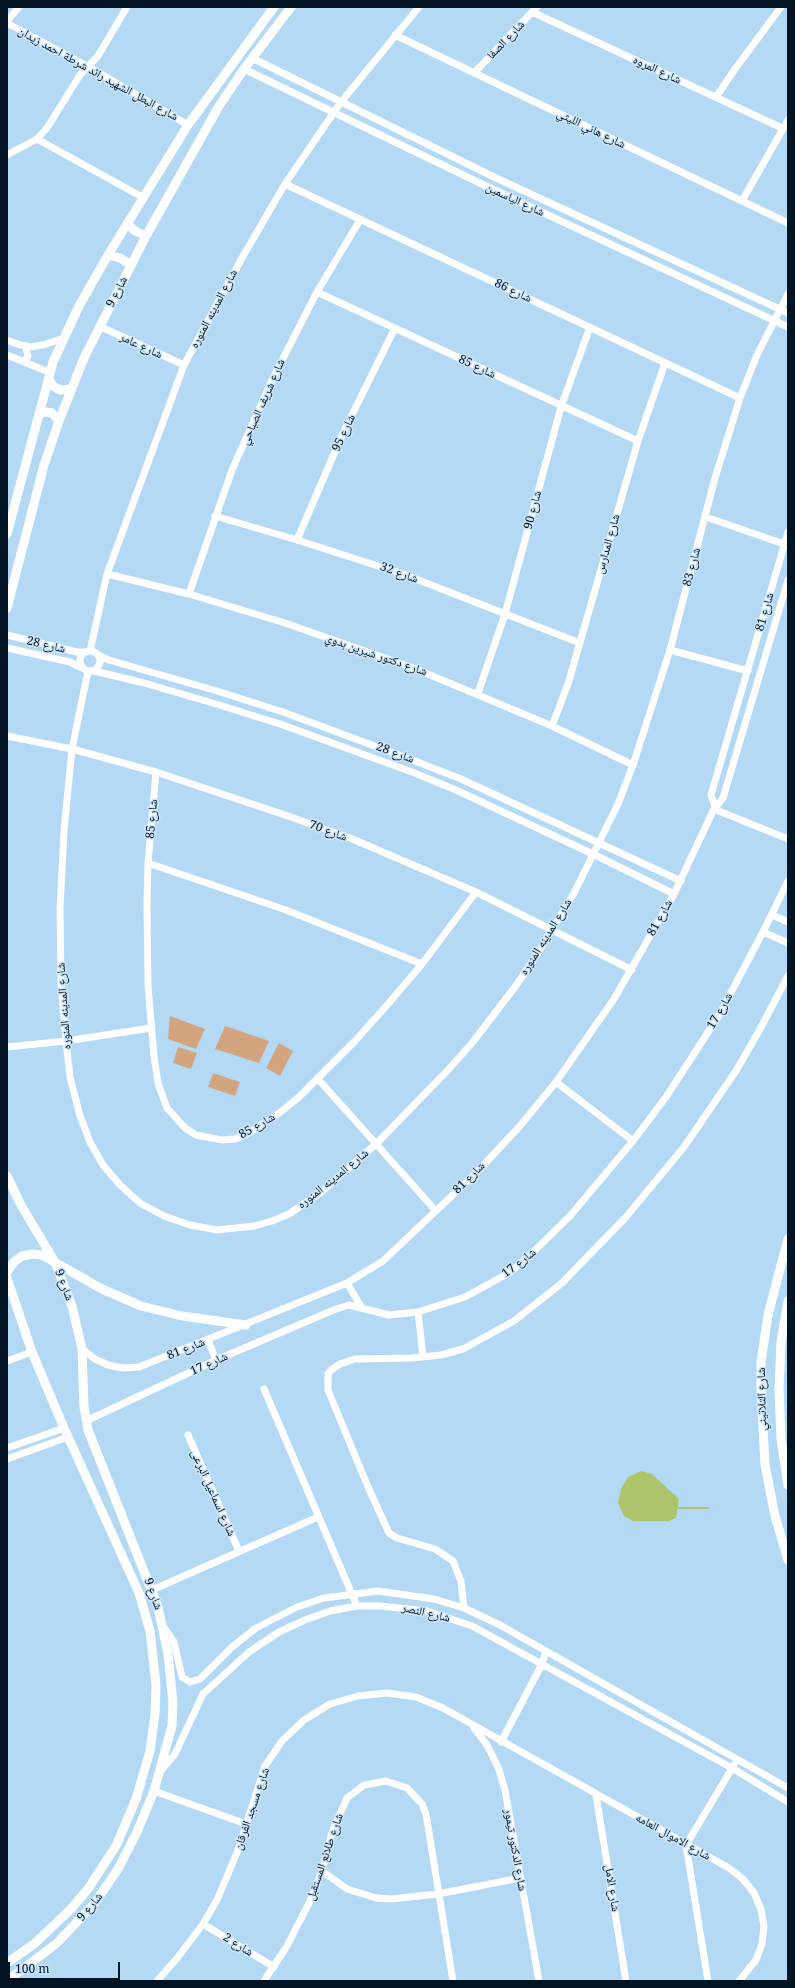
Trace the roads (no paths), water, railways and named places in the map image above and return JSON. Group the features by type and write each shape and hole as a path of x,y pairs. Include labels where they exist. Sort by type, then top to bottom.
{"main road":[{"path":"7,534 53,362 64,338 108,255 188,125 274,7"},
{"name":"شارع 9","path":"7,608 44,465 71,389 99,326 146,236 219,106 252,58 291,7"},
{"path":"127,224 135,231 146,236"},
{"path":"108,255 120,258 131,265"},
{"path":"50,376 53,386 60,390 71,389"},
{"path":"39,414 46,412 52,413 59,421"},
{"name":"شارع 9","path":"7,1179 55,1262 72,1306 82,1349 86,1421 91,1440 152,1590 163,1626 173,1703 172,1726 154,1790 138,1832 121,1864 94,1904 57,1943 7,1981"},
{"name":"شارع التلاتيني","path":"788,1239 768,1315 762,1362 761,1388 766,1472 775,1516 788,1560"},
{"path":"7,1272 14,1262 27,1255 42,1255 102,1289 141,1306 182,1316 246,1325"},
{"name":"شارع 9","path":"7,1278 32,1352 64,1428 131,1575 146,1612 156,1671 154,1726 150,1751 136,1799 116,1846 88,1890 58,1923 34,1944 7,1963"},
{"name":"شارع التلاتيني","path":"788,1301 781,1342 779,1390 781,1439 788,1486"}],"street":[{"path":"7,22 19,7"},
{"path":"7,155 37,139 47,128 80,75 98,56 127,7"},
{"name":"شارع المدينه المنوره","path":"88,651 108,574 184,366 242,258 285,184 333,112 419,7"},
{"path":"716,97 734,69 781,7"},
{"name":"شارع المروه","path":"535,9 782,128"},
{"name":"شارع الصفا","path":"474,73 535,9"},
{"name":"شارع البطل الشهيد رائد شرطة احمد زيدان","path":"7,22 89,67 188,125"},
{"name":"شارع هاني الليثي","path":"395,35 788,223"},
{"name":"شارع الياسمين","path":"252,58 494,177 788,313"},
{"name":"شارع الياسمين","path":"244,69 514,200 788,326"},
{"path":"742,201 782,128 788,120"},
{"path":"37,139 144,198"},
{"path":"488,187 494,177"},
{"name":"شارع 86","path":"285,184 740,398"},
{"path":"514,200 520,188"},
{"name":"شارع شريف الصباحي","path":"189,594 215,516 257,412 317,292 360,220"},
{"path":"656,265 661,253"},
{"name":"شارع 85","path":"317,292 561,407 638,441"},
{"name":"شارع 83","path":"600,842 634,765 670,650 717,471 740,398 757,355 788,294"},
{"name":"شارع عامر","path":"99,326 184,366"},
{"name":"شارع 90","path":"478,693 505,614 561,407 590,327"},
{"name":"شارع 95","path":"297,540 344,433 395,328"},
{"path":"7,340 26,346 43,345 64,338"},
{"path":"24,362 28,356 26,346"},
{"path":"7,355 50,376"},
{"name":"شارع المدارس","path":"552,726 568,684 638,441 665,363"},
{"name":"شارع 32","path":"215,516 297,540 403,574 580,643"},
{"path":"706,517 784,544"},
{"name":"شارع 81","path":"715,808 711,795 788,532"},
{"name":"شارع دكتور شيرين بدوي","path":"108,574 189,594 416,669 478,693 634,765"},
{"name":"شارع 81","path":"82,1349 95,1359 108,1365 131,1368 146,1365 347,1283 382,1261 436,1211 519,1127 556,1082 596,1027 632,970 681,881 715,808 723,798 788,580"},
{"path":"764,615 777,618"},
{"name":"شارع 28","path":"7,635 74,651 88,651"},
{"name":"شارع 28","path":"7,648 70,662 88,670 144,683 280,724 456,790 674,894"},
{"path":"670,650 748,671"},
{"path":"88,651 98,655 100,665 88,670 80,659 88,651"},
{"name":"شارع 28","path":"98,655 109,660 217,691 283,712 461,779 600,842 681,881"},
{"name":"شارع المدينه المنوره","path":"88,670 72,749 64,831 60,908 61,983 70,1077 80,1116 90,1142 103,1165 120,1185 140,1203 164,1216 190,1225 217,1230 235,1229 254,1226 289,1214 320,1193 376,1144 435,1084 472,1043 514,987 553,929 600,842"},
{"name":"شارع 70","path":"7,736 72,749 156,772 350,838 476,892 553,929 632,970"},
{"name":"شارع 85","path":"156,772 148,862 146,945 151,1028 158,1084 168,1108 175,1119 185,1128 209,1139 228,1139 247,1134 278,1114 318,1080 369,1026 422,964 476,892"},
{"path":"456,790 461,779"},
{"path":"715,808 788,839"},
{"path":"148,862 286,910 422,964"},
{"name":"شارع 17","path":"86,1421 216,1360 342,1307 349,1305 389,1314 418,1312 442,1306 476,1292 508,1273 528,1257 570,1216 633,1141 691,1060 718,1016 772,915 788,881"},
{"path":"772,915 788,922"},
{"path":"763,932 788,943"},
{"path":"464,1608 461,1581 453,1561 436,1550 398,1538 389,1533 368,1487 328,1390 328,1374 340,1364 355,1359 423,1357 441,1355 463,1349 514,1321 562,1283 595,1251 656,1183 711,1109 759,1031 788,976"},
{"path":"7,1047 66,1041 151,1028"},
{"path":"318,1080 436,1211"},
{"path":"556,1082 633,1141"},
{"path":"347,1283 362,1308"},
{"path":"418,1312 423,1357"},
{"path":"208,1340 216,1360"},
{"path":"7,1361 32,1352"},
{"path":"264,1389 357,1606"},
{"path":"7,1448 64,1428"},
{"name":"شارع اسماعيل البرعى","path":"188,1435 239,1551"},
{"path":"7,1459 68,1437"},
{"path":"152,1590 318,1517"},
{"name":"شارع النصر","path":"200,1679 232,1647 256,1628 272,1619 310,1603 351,1594 378,1591 434,1599 464,1608 546,1651 788,1788"},
{"name":"شارع النصر","path":"158,1774 175,1754 198,1701 209,1688 248,1652 279,1632 330,1611 357,1606 404,1607 450,1618 472,1626 732,1768 788,1802"},
{"path":"272,1619 279,1632"},
{"path":"163,1626 174,1642 182,1677 190,1682 200,1679 209,1688"},
{"path":"501,1742 542,1664 546,1651"},
{"name":"شارع مسجد الفرقان","path":"156,1981 178,1957 203,1924 229,1876 265,1766 278,1748 304,1720 330,1704 365,1695 387,1693 416,1697 442,1708 501,1742"},
{"name":"شارع الدكتور تيمور","path":"472,1726 492,1756 505,1790 539,1981"},
{"name":"شارع الاموال العامه","path":"501,1742 729,1868 743,1879 754,1893 761,1909 764,1926 762,1944 756,1960 739,1981"},
{"path":"708,1981 686,1845 737,1760"},
{"name":"شارع طلائع المستقبل","path":"264,1981 300,1924 322,1871 332,1832 347,1798 364,1785 386,1781 407,1788 422,1804 426,1814 453,1981"},
{"path":"154,1790 246,1824"},
{"name":"شارع الامل","path":"596,1795 626,1981"},
{"path":"322,1871 347,1889 376,1898 391,1899 438,1894 520,1878"},
{"name":"شارع 2","path":"203,1924 274,1967"}],"waterway":[{"path":"678,1508 708,1508"}]}
